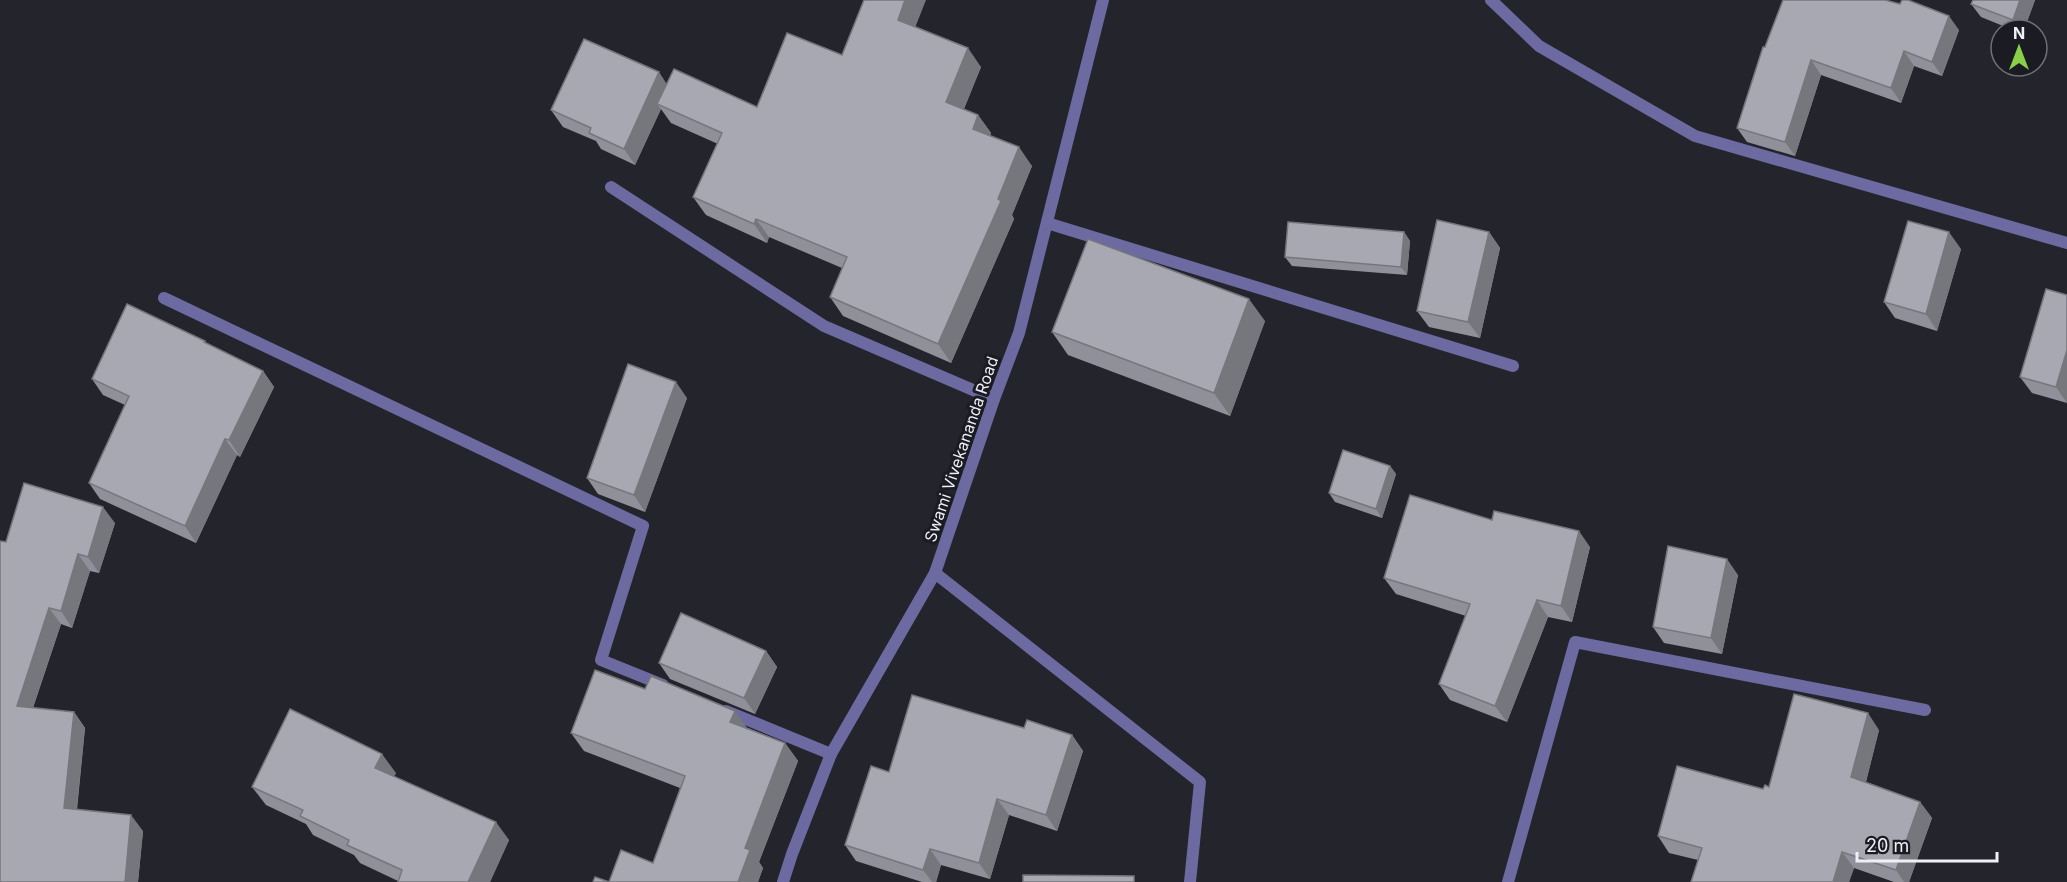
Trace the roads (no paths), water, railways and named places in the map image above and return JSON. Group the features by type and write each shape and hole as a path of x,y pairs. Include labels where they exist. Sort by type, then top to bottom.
{"street":[{"name":"Swami Vivekananda Road","path":"783,882 831,754 935,573 1019,333 1103,0"},
{"path":"1491,0 1539,46 1695,136 2067,243"},
{"path":"611,187 824,326 994,399"},
{"path":"1047,223 1513,366"},
{"path":"164,298 642,525 601,660 677,691"},
{"path":"935,573 1200,782 1190,882"},
{"path":"1508,882 1575,642 1925,710"},
{"path":"710,705 831,754"}]}
